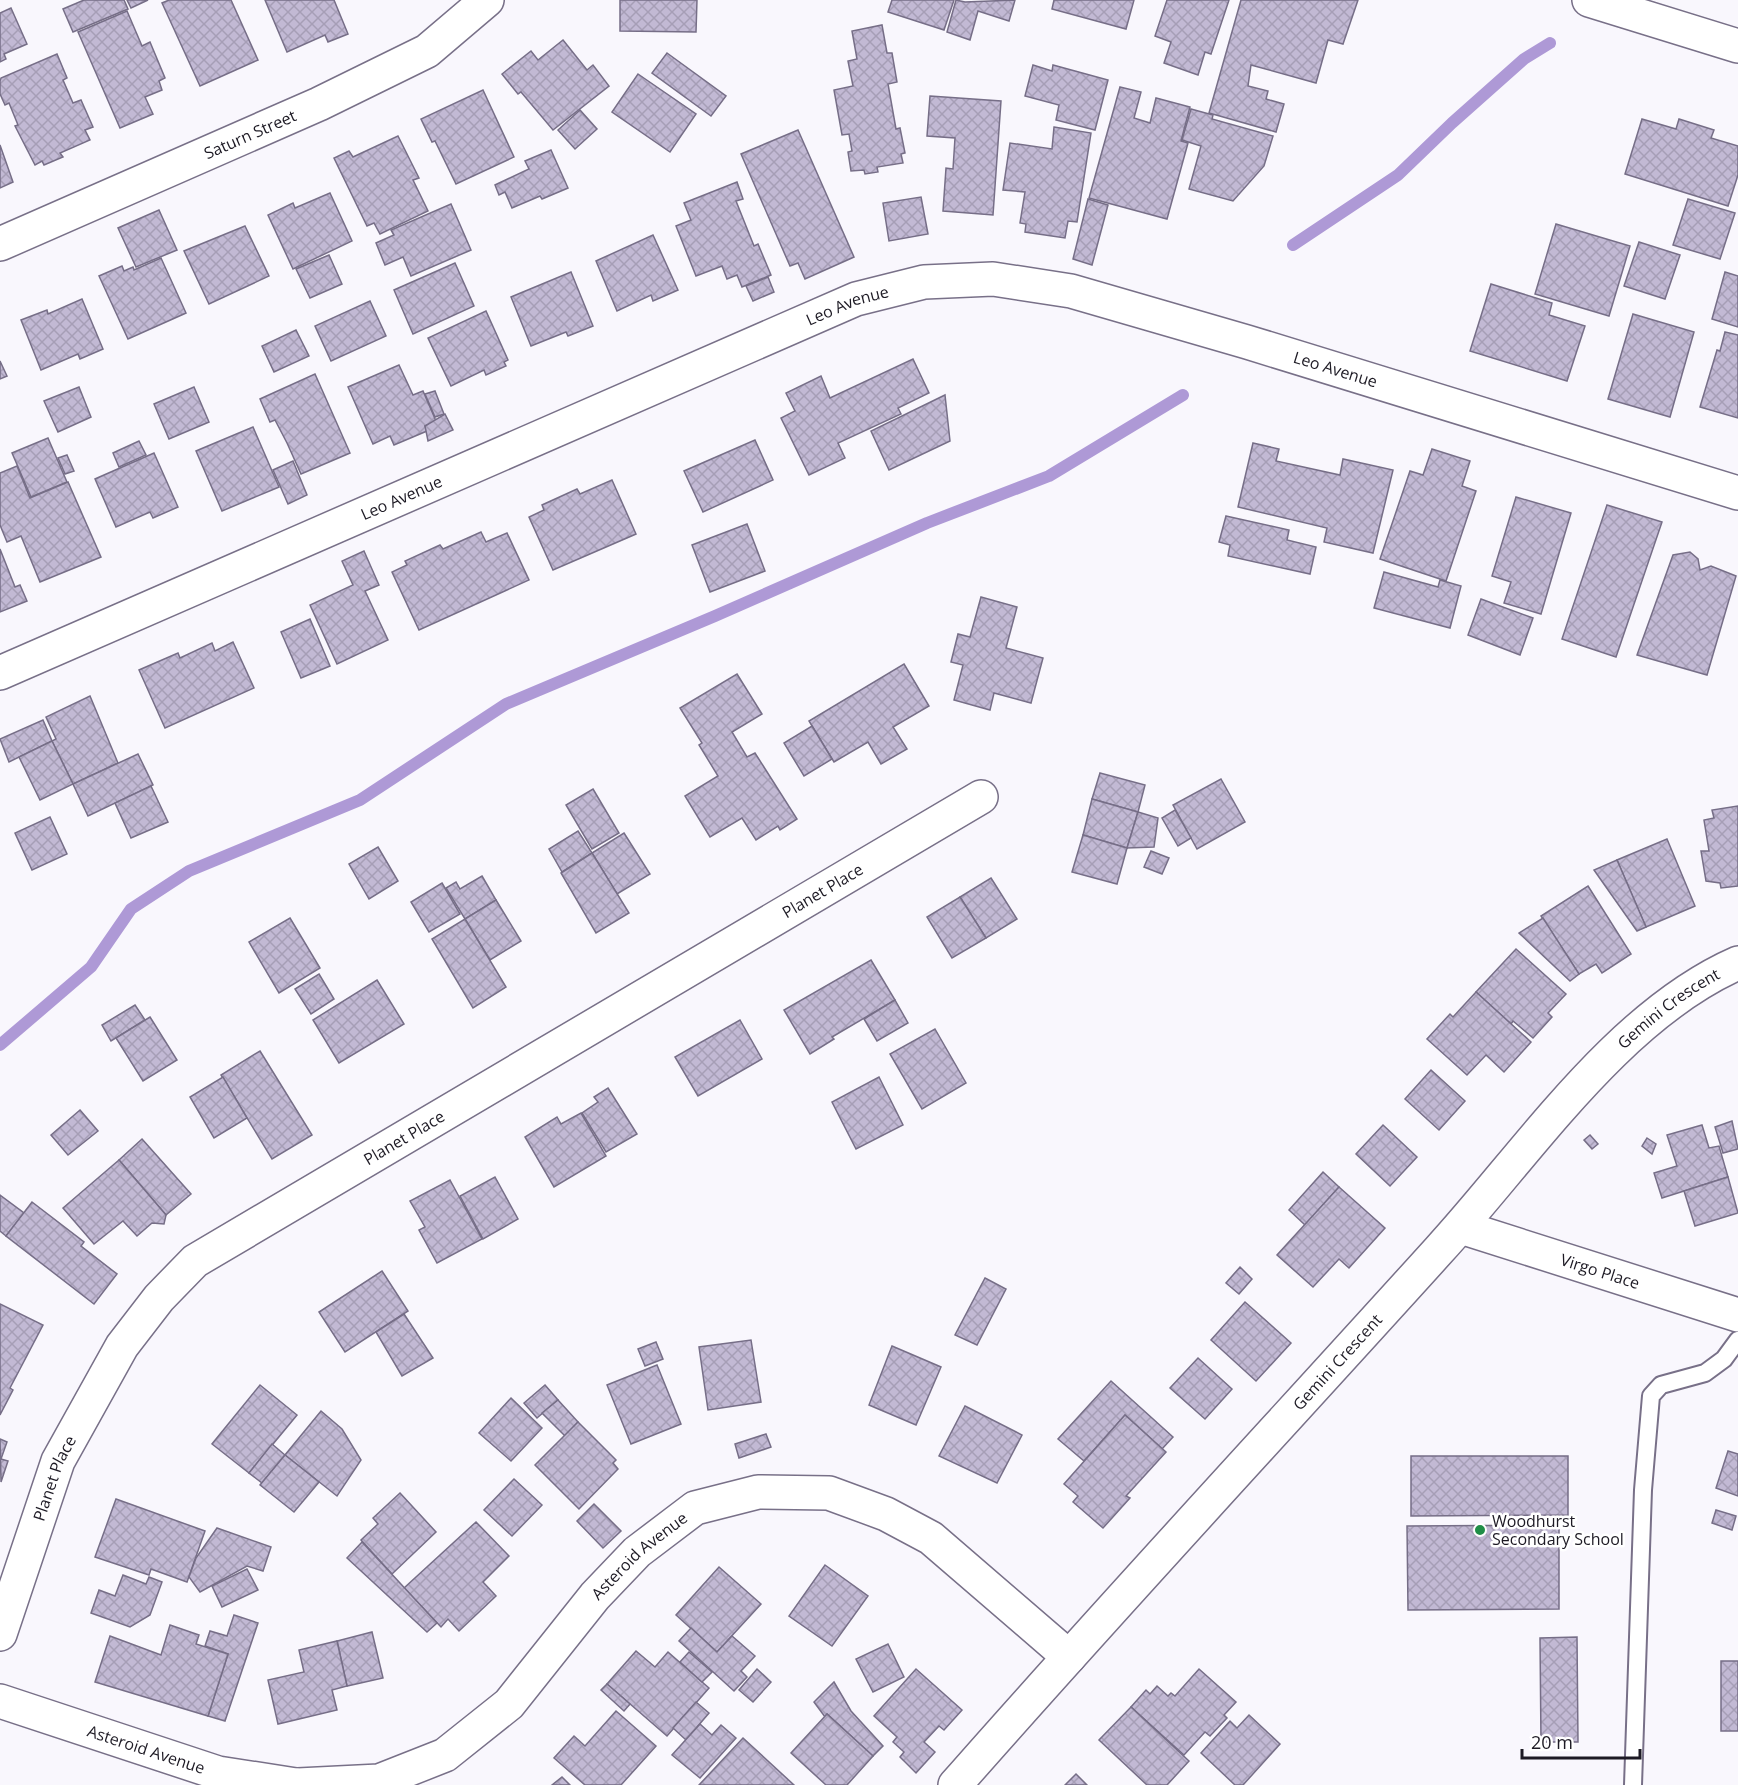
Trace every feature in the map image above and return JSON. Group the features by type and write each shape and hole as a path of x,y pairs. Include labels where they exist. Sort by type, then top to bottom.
{"street":[{"name":"Saturn Street","path":"0,244 319,104 427,51 487,0"},
{"path":"1589,0 1738,46"},
{"name":"Leo Avenue","path":"0,673 856,299 924,282 993,279 1071,291 1247,342 1738,493"},
{"name":"Planet Place","path":"0,1634 64,1451 122,1346 159,1298 195,1261 981,797"},
{"name":"Gemini Crescent","path":"955,1785 1461,1227 1596,1070 1638,1028 1689,989 1738,963"},
{"name":"Virgo Place","path":"1461,1227 1738,1315"},
{"name":"Asteroid Avenue","path":"0,1701 218,1773 297,1785 379,1781 445,1755 509,1704 595,1596 637,1552 695,1508 758,1492 829,1493 886,1514 922,1533 931,1538 1069,1658"}],"lane":[{"path":"1633,1785 1644,1490 1651,1396 1661,1385 1705,1373 1724,1359 1738,1340"}],"building":[{"path":"84,0 124,0 128,9 73,32 63,9"},
{"path":"127,0 148,0 131,8"},
{"path":"169,0 231,0 258,60 200,86 162,3"},
{"path":"265,0 334,0 348,34 328,42 325,35 287,52"},
{"path":"620,0 697,0 696,32 620,31"},
{"path":"892,0 954,0 944,30 888,12"},
{"path":"956,0 965,2 1015,0 1009,21 978,11 970,40 947,32"},
{"path":"1054,0 1134,0 1126,29 1052,9"},
{"path":"1167,0 1229,0 1211,54 1205,52 1198,75 1164,63 1171,42 1155,36"},
{"path":"1241,0 1358,0 1343,44 1328,40 1316,83 1251,65 1248,86 1268,91 1266,99 1284,104 1276,132 1209,113"},
{"path":"11,8 27,44 4,54 6,59 0,62 0,13"},
{"path":"127,11 142,46 150,42 165,78 159,81 162,90 145,97 153,114 120,128 78,32"},
{"path":"882,25 887,53 892,53 897,82 888,84 896,129 900,128 905,153 901,154 903,163 877,167 878,172 865,174 864,170 851,171 848,152 852,151 849,134 842,135 834,90 853,86 848,61 857,59 852,31"},
{"path":"563,40 587,70 593,65 609,86 553,130 521,92 518,94 502,74 531,51 538,60"},
{"path":"667,53 726,96 711,116 652,73"},
{"path":"57,54 67,78 63,80 73,103 81,100 93,127 85,130 90,140 60,153 63,157 44,165 42,161 35,165 15,126 18,125 9,103 5,105 0,94 0,81 1,78"},
{"path":"1033,65 1052,71 1053,65 1108,80 1095,130 1056,120 1059,105 1025,96"},
{"path":"638,74 696,114 670,152 612,112"},
{"path":"1120,87 1141,92 1134,118 1150,123 1156,98 1190,107 1181,141 1188,143 1167,219 1089,198"},
{"path":"483,90 514,157 456,184 435,141 432,142 421,119"},
{"path":"930,96 1001,101 993,215 943,211 946,168 953,169 955,138 927,136"},
{"path":"1191,109 1213,115 1212,119 1273,136 1264,166 1233,201 1189,189 1201,146 1182,140"},
{"path":"580,110 597,129 575,149 558,130"},
{"path":"1642,119 1676,129 1679,119 1714,130 1711,138 1738,146 1738,175 1728,206 1625,174"},
{"path":"1054,127 1091,133 1077,222 1068,221 1065,238 1025,232 1026,224 1020,223 1025,192 1003,190 1010,143 1052,149"},
{"path":"798,130 854,257 805,279 798,263 790,266 741,154"},
{"path":"398,136 419,178 413,180 428,211 380,234 374,223 367,226 334,158 349,151 353,157"},
{"path":"0,145 13,182 0,188"},
{"path":"551,150 568,188 542,199 540,196 512,208 505,192 499,195 495,185 529,169 525,161"},
{"path":"737,182 743,199 736,201 754,246 758,244 771,275 742,287 737,275 727,279 722,266 696,276 676,226 691,220 684,203"},
{"path":"330,193 352,241 293,269 268,215 293,203 295,208"},
{"path":"921,197 928,234 889,241 883,203"},
{"path":"1088,199 1108,205 1092,265 1073,259"},
{"path":"1688,199 1735,213 1720,259 1673,245"},
{"path":"451,204 471,250 411,276 403,257 385,265 376,243 394,235 391,230"},
{"path":"159,210 177,250 136,267 118,228"},
{"path":"1556,224 1630,246 1609,316 1535,294"},
{"path":"245,226 269,276 209,304 184,251"},
{"path":"653,235 678,290 653,301 651,295 617,311 596,261"},
{"path":"1639,242 1680,255 1665,299 1624,286"},
{"path":"329,255 342,284 310,298 296,269"},
{"path":"161,258 186,313 128,339 99,276 122,266 124,271 133,267 134,270"},
{"path":"455,263 474,306 413,334 394,290"},
{"path":"571,272 593,326 568,336 566,332 531,346 511,297"},
{"path":"1725,272 1738,276 1738,327 1712,319"},
{"path":"768,277 774,292 753,301 746,286"},
{"path":"1491,284 1552,303 1549,315 1585,326 1567,381 1470,351"},
{"path":"82,299 103,349 80,359 78,354 41,370 21,320 47,310 48,314"},
{"path":"370,301 386,336 331,361 315,326"},
{"path":"486,311 508,360 504,362 506,366 486,375 484,370 451,386 428,338"},
{"path":"1633,314 1694,332 1670,417 1608,399"},
{"path":"296,330 309,356 274,372 262,346"},
{"path":"1725,332 1738,335 1738,418 1700,407 1717,350 1720,351"},
{"path":"913,359 929,393 898,408 901,414 838,443 845,458 809,475 781,418 795,411 786,393 821,376 830,398"},
{"path":"0,361 7,376 0,379"},
{"path":"399,365 413,395 423,391 436,421 425,426 427,431 394,445 390,436 373,444 348,387"},
{"path":"315,374 350,453 301,474 275,420 270,422 260,399"},
{"path":"79,387 91,417 58,432 44,401"},
{"path":"194,387 209,422 169,439 154,404"},
{"path":"435,391 444,414 435,417 425,394"},
{"path":"945,395 950,441 889,470 871,431"},
{"path":"445,414 453,430 428,441 425,426"},
{"path":"253,427 279,487 222,511 196,451"},
{"path":"48,438 67,482 31,497 12,453"},
{"path":"755,440 773,480 703,512 684,471"},
{"path":"139,441 146,455 119,467 113,453"},
{"path":"1253,443 1279,449 1276,461 1340,475 1343,459 1393,470 1373,553 1324,542 1327,528 1238,507"},
{"path":"1432,449 1470,461 1462,486 1476,491 1446,581 1380,559 1410,471 1423,475"},
{"path":"154,453 178,507 153,518 150,512 116,527 95,479"},
{"path":"67,455 74,471 65,474 58,458"},
{"path":"293,461 307,495 288,504 273,470"},
{"path":"17,466 30,498 68,482 101,557 40,582 21,536 7,542 0,525 0,473"},
{"path":"612,480 636,534 553,570 529,517 544,510 542,505 577,489 580,494"},
{"path":"1516,497 1571,513 1541,614 1504,603 1511,582 1492,576"},
{"path":"1607,505 1662,522 1616,657 1562,639"},
{"path":"1226,516 1289,530 1287,540 1316,547 1310,574 1228,556 1230,545 1219,542"},
{"path":"747,524 765,571 710,592 692,545"},
{"path":"481,532 486,542 507,533 529,580 419,630 392,572 407,565 405,561 440,545 443,549"},
{"path":"0,549 15,587 20,585 27,601 0,612"},
{"path":"364,551 379,585 365,591 388,640 337,664 310,605 353,585 342,561"},
{"path":"1690,552 1698,559 1700,570 1711,566 1736,576 1707,675 1637,655 1673,555"},
{"path":"1384,572 1438,587 1440,580 1461,586 1450,628 1374,608"},
{"path":"981,597 1017,607 1006,648 1043,658 1031,703 994,693 990,710 954,700 963,665 951,662 958,634 970,637"},
{"path":"1481,599 1533,618 1520,655 1468,635"},
{"path":"310,619 330,666 301,678 281,632"},
{"path":"233,642 254,688 165,728 139,670 178,653 180,658 212,643 215,651"},
{"path":"904,664 929,706 893,727 907,749 881,764 868,742 834,762 809,721"},
{"path":"737,674 762,714 732,732 747,757 755,753 797,819 780,830 778,826 756,840 742,818 710,837 685,796 718,776 699,745 702,743 680,708"},
{"path":"90,696 118,763 73,784 52,741 56,739 46,717"},
{"path":"43,720 52,741 9,762 0,739"},
{"path":"812,726 832,759 804,776 784,743"},
{"path":"52,741 73,784 40,800 19,757"},
{"path":"138,754 153,785 88,816 73,784"},
{"path":"1100,773 1145,785 1138,812 1092,799"},
{"path":"1221,779 1245,822 1197,849 1173,805"},
{"path":"151,786 168,822 131,838 115,803"},
{"path":"593,789 619,833 592,849 566,805"},
{"path":"1092,799 1138,812 1127,848 1083,835"},
{"path":"1738,806 1738,886 1721,888 1720,883 1706,881 1701,851 1709,851 1704,820 1714,818 1712,810"},
{"path":"1175,810 1191,838 1178,846 1162,818"},
{"path":"1138,812 1158,818 1154,847 1127,848"},
{"path":"50,817 67,854 32,870 15,833"},
{"path":"578,831 592,853 562,872 549,849"},
{"path":"624,833 650,874 617,894 592,853"},
{"path":"1083,835 1127,848 1117,884 1072,872"},
{"path":"1667,839 1695,906 1646,927 1617,860"},
{"path":"378,847 398,881 369,899 349,864"},
{"path":"1151,851 1169,858 1162,874 1144,867"},
{"path":"592,853 629,913 596,933 561,873"},
{"path":"1617,860 1646,927 1637,931 1594,870"},
{"path":"482,876 496,900 465,919 446,888 456,882 460,889"},
{"path":"991,878 1017,919 986,938 960,897"},
{"path":"442,883 460,914 429,932 411,902"},
{"path":"1588,886 1631,954 1602,973 1596,964 1579,974 1541,916"},
{"path":"960,897 986,938 952,958 927,917"},
{"path":"496,900 521,941 490,960 465,919"},
{"path":"290,918 320,968 279,993 249,942"},
{"path":"1543,918 1579,974 1570,981 1519,933"},
{"path":"465,919 506,987 473,1008 432,939"},
{"path":"1516,949 1566,994 1548,1013 1552,1017 1533,1038 1513,1021 1511,1024 1476,992"},
{"path":"871,960 895,1000 832,1037 834,1039 810,1054 784,1010"},
{"path":"319,974 334,999 311,1014 295,989"},
{"path":"377,980 404,1024 339,1063 313,1020"},
{"path":"1476,992 1531,1042 1504,1072 1486,1055 1467,1075 1427,1039 1450,1014 1453,1017"},
{"path":"895,1000 908,1023 877,1041 864,1019"},
{"path":"135,1005 145,1020 111,1041 102,1025"},
{"path":"150,1017 177,1060 143,1081 116,1038"},
{"path":"740,1020 762,1059 698,1096 675,1057"},
{"path":"935,1029 966,1083 922,1109 890,1054"},
{"path":"260,1051 312,1135 272,1159 221,1075"},
{"path":"1431,1070 1465,1101 1439,1130 1405,1099"},
{"path":"223,1077 247,1118 214,1138 190,1097"},
{"path":"879,1077 903,1125 856,1149 832,1102"},
{"path":"608,1088 637,1134 606,1152 582,1113 598,1102 594,1097"},
{"path":"80,1110 98,1131 68,1155 51,1135"},
{"path":"581,1113 606,1156 554,1187 525,1137 557,1117 561,1124"},
{"path":"1732,1121 1738,1149 1723,1153 1715,1127"},
{"path":"1383,1125 1417,1157 1390,1186 1356,1154"},
{"path":"1702,1125 1709,1148 1719,1146 1728,1177 1662,1198 1654,1173 1677,1166 1667,1135"},
{"path":"1590,1135 1598,1144 1592,1149 1584,1140"},
{"path":"1647,1138 1656,1144 1652,1154 1642,1146"},
{"path":"142,1139 191,1194 166,1215 119,1160"},
{"path":"119,1160 166,1215 164,1224 152,1223 137,1236 123,1221 94,1244 63,1208"},
{"path":"1323,1172 1339,1187 1305,1225 1289,1210"},
{"path":"495,1177 518,1219 483,1239 460,1196"},
{"path":"1728,1177 1738,1213 1695,1226 1684,1191"},
{"path":"450,1180 482,1239 437,1263 419,1230 425,1227 410,1201"},
{"path":"1339,1187 1385,1228 1349,1268 1339,1259 1313,1287 1277,1255"},
{"path":"0,1195 24,1213 6,1236 0,1231"},
{"path":"32,1202 84,1242 81,1246 117,1274 94,1304 6,1236"},
{"path":"1240,1267 1252,1279 1239,1294 1226,1283"},
{"path":"382,1271 408,1311 345,1352 319,1312"},
{"path":"985,1278 1006,1289 977,1345 955,1335"},
{"path":"1245,1302 1291,1343 1256,1381 1211,1340"},
{"path":"0,1304 43,1325 10,1388 13,1390 0,1415"},
{"path":"404,1314 433,1358 402,1376 376,1332"},
{"path":"751,1340 761,1402 708,1410 699,1347"},
{"path":"656,1342 663,1359 645,1366 638,1349"},
{"path":"892,1346 941,1367 916,1425 869,1405"},
{"path":"1198,1358 1232,1389 1205,1419 1170,1388"},
{"path":"657,1365 681,1424 631,1444 607,1385"},
{"path":"1111,1381 1173,1437 1162,1449 1125,1415 1084,1461 1058,1439"},
{"path":"260,1385 297,1415 249,1473 212,1444"},
{"path":"545,1385 558,1400 537,1418 524,1403"},
{"path":"511,1398 542,1428 511,1461 479,1433"},
{"path":"558,1400 578,1422 565,1436 542,1413"},
{"path":"965,1406 1022,1435 997,1483 939,1456"},
{"path":"321,1411 342,1429 361,1460 337,1496 285,1455"},
{"path":"1125,1415 1166,1452 1126,1496 1130,1498 1103,1528 1073,1502 1078,1496 1064,1484"},
{"path":"578,1422 616,1460 613,1463 618,1469 579,1509 535,1465"},
{"path":"766,1434 771,1447 739,1458 735,1444"},
{"path":"0,1439 7,1442 1,1459 8,1461 1,1482"},
{"path":"272,1444 285,1455 262,1483 249,1473"},
{"path":"1728,1451 1738,1454 1738,1496 1716,1488"},
{"path":"285,1455 319,1482 294,1512 260,1485"},
{"path":"1411,1456 1568,1456 1568,1515 1411,1516"},
{"path":"514,1479 542,1505 512,1536 484,1510"},
{"path":"400,1493 436,1532 392,1574 361,1540 378,1524 373,1518"},
{"path":"116,1499 205,1531 187,1582 151,1569 149,1575 95,1557"},
{"path":"594,1504 621,1531 603,1548 577,1521"},
{"path":"1716,1510 1736,1516 1732,1530 1712,1523"},
{"path":"476,1522 509,1556 483,1582 496,1596 459,1631 448,1619 441,1627 404,1588"},
{"path":"1559,1525 1559,1609 1408,1610 1407,1526"},
{"path":"217,1528 271,1547 263,1571 247,1566 200,1592 189,1577 196,1558"},
{"path":"362,1542 437,1623 427,1632 347,1558"},
{"path":"825,1565 868,1596 832,1646 789,1616"},
{"path":"719,1567 761,1604 717,1652 676,1615"},
{"path":"247,1569 258,1590 222,1607 212,1586"},
{"path":"123,1575 146,1584 149,1577 162,1582 150,1615 130,1627 91,1613 99,1590 115,1596"},
{"path":"234,1615 258,1623 225,1721 208,1716 228,1654 205,1646 210,1631 227,1636"},
{"path":"170,1625 199,1635 196,1644 228,1654 208,1716 95,1682 110,1636 161,1655"},
{"path":"691,1628 717,1652 732,1636 755,1656 741,1671 747,1677 734,1691 679,1641"},
{"path":"372,1632 383,1678 347,1686 337,1641"},
{"path":"1577,1637 1578,1742 1541,1742 1540,1638"},
{"path":"337,1641 347,1686 332,1690 337,1710 278,1724 268,1680 304,1672 299,1650"},
{"path":"888,1644 904,1677 873,1692 856,1659"},
{"path":"636,1651 655,1667 668,1652 709,1688 667,1736 607,1684"},
{"path":"689,1652 712,1672 702,1682 680,1662"},
{"path":"1721,1661 1738,1661 1738,1731 1721,1731"},
{"path":"757,1669 771,1682 753,1702 739,1690"},
{"path":"916,1669 962,1710 944,1730 939,1726 924,1742 935,1752 916,1773 900,1757 904,1752 893,1742 897,1737 874,1716"},
{"path":"1199,1669 1236,1702 1224,1715 1227,1718 1210,1736 1205,1732 1184,1755 1131,1707 1146,1690 1150,1694 1157,1686 1168,1696 1171,1693 1175,1696"},
{"path":"834,1682 851,1711 883,1746 873,1756 827,1714 825,1717 814,1702"},
{"path":"607,1684 630,1704 624,1711 601,1690"},
{"path":"696,1702 709,1713 686,1740 673,1728"},
{"path":"1131,1707 1189,1761 1167,1785 1147,1785 1099,1740"},
{"path":"616,1711 656,1746 621,1785 585,1785 554,1758 574,1736 585,1746"},
{"path":"827,1714 873,1756 847,1785 826,1785 791,1753"},
{"path":"1249,1715 1280,1744 1243,1785 1235,1785 1201,1753 1230,1721 1237,1728"},
{"path":"700,1724 712,1735 721,1725 736,1738 700,1778 672,1755"},
{"path":"743,1738 794,1785 699,1785"},
{"path":"1076,1774 1087,1785 1065,1785"},
{"path":"562,1777 570,1785 552,1785"}],"waterway":[{"path":"1293,245 1398,175 1524,59 1550,43"},
{"path":"0,1045 91,967 131,909 189,871 360,800 506,704 927,523 1049,476 1183,395"}],"place":[{"name":"Woodhurst Secondary School","path":"1480,1530"}]}
